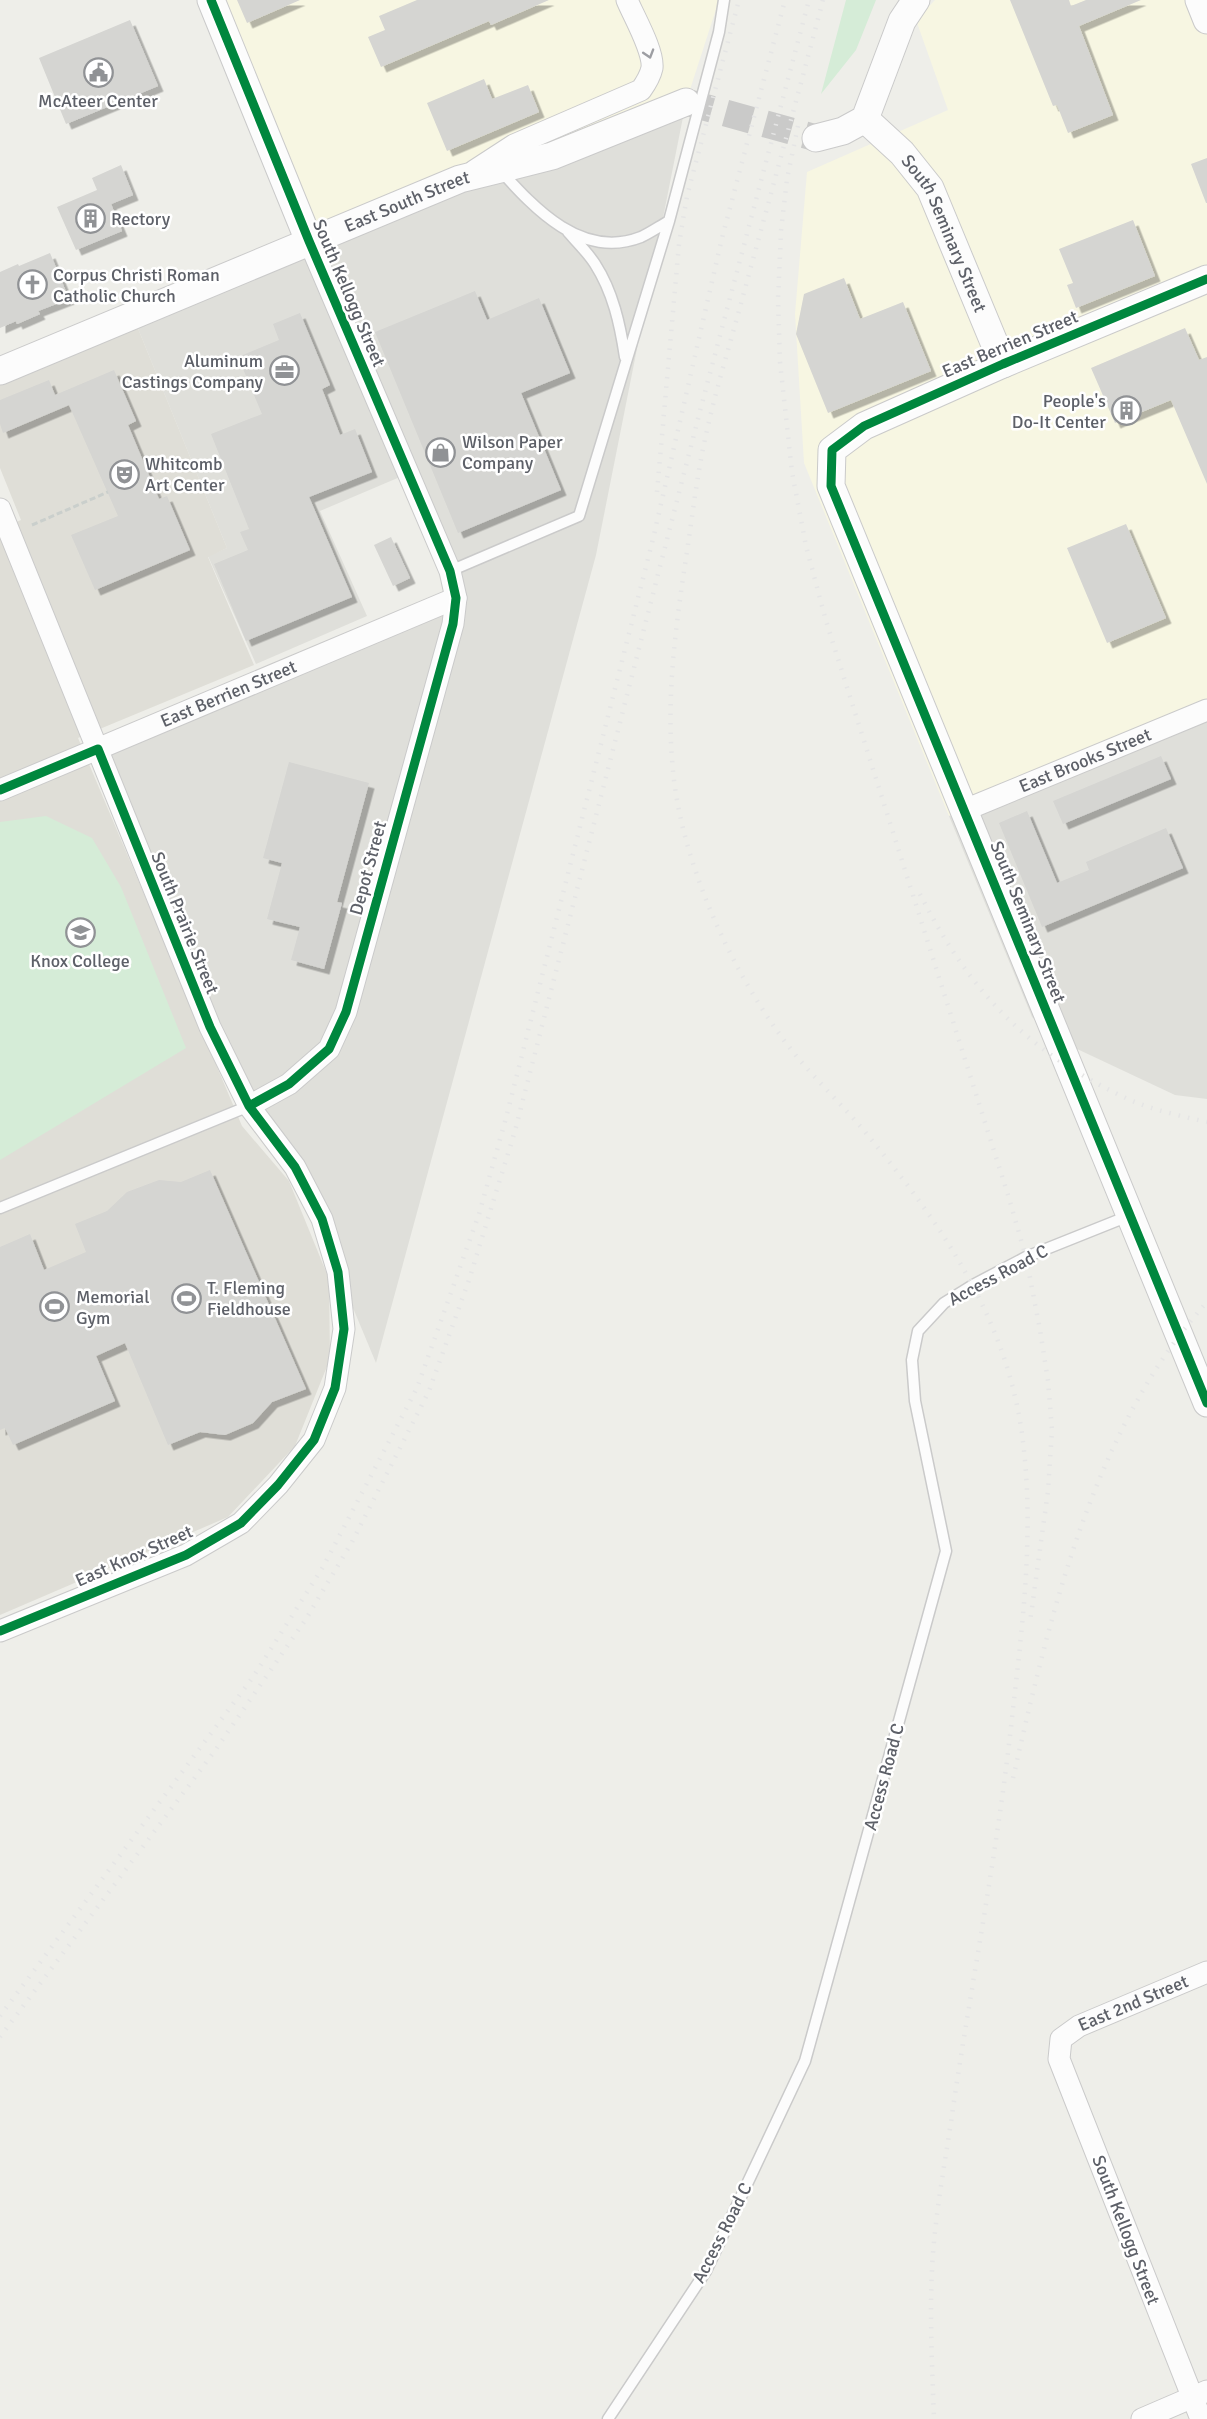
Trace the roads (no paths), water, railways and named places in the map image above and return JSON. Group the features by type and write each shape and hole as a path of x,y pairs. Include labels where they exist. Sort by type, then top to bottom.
{"street":[{"name":"South Kellogg Street","path":"211,0 309,241 450,571 456,598"},
{"path":"460,179 514,145 641,90 649,79 652,66 650,55 627,0"},
{"path":"816,138 843,131 865,119 903,21 916,0"},
{"path":"1199,0 1207,20"},
{"name":"East South Street","path":"0,370 460,179 552,156 686,102"},
{"name":"South Seminary Street","path":"865,119 902,153 930,188 1003,364"},
{"name":"East Berrien Street","path":"832,450 864,426 1003,364 1207,279"},
{"name":"South Seminary Street","path":"832,450 831,486 1207,1403"},
{"name":"South Prairie Street","path":"0,508 210,1027 249,1106"},
{"name":"East Berrien Street","path":"0,790 456,598"},
{"name":"Depot Street","path":"249,1106 289,1084 329,1048 346,1012 453,624 456,598"},
{"name":"East Brooks Street","path":"965,810 1207,710"},
{"name":"East Knox Street","path":"0,1631 186,1555 241,1523 279,1485 314,1440 335,1388 344,1329 338,1272 322,1219 295,1167 249,1106"},
{"name":"East 2nd Street","path":"1061,2039 1079,2026 1207,1972"},
{"name":"South Kellogg Street","path":"1061,2039 1059,2059 1200,2394 1201,2419"},
{"path":"1142,2419 1200,2394"}],"lane":[{"path":"450,571 579,516 669,221 719,32 724,0"},
{"path":"500,169 534,207 568,231 594,242 620,242 641,237 669,221"},
{"path":"568,231 594,263 609,290 619,323 626,360"},
{"name":"Depot Street","path":"0,1209 249,1106"},
{"name":"Access Road C","path":"608,2419 706,2271 805,2061 946,1551 915,1401 912,1360 918,1331 944,1303 973,1285 1026,1257 1131,1215"}],"tunnel":[{"path":"686,102 816,138"}],"railway":[{"path":"657,492 679,244 687,196 739,0"},
{"path":"0,2016 253,1677 323,1567 417,1388 479,1214 506,1118 653,539 722,238 785,0"},
{"path":"0,2037 214,1752 306,1619 352,1542 429,1391 469,1280 515,1131 700,411 809,0"},
{"path":"823,0 704,444 674,648 671,739 673,770 683,830 703,891 729,951 761,1007 789,1046 898,1172 948,1243 969,1279 1004,1357 1023,1442 1027,1542 1017,1676 1001,1808 942,2177 933,2253 931,2315 934,2419"},
{"path":"798,126 787,179 781,231 778,300 780,362 792,472 806,546 826,621 1026,1257 1048,1381 1052,1430 1048,1491 1030,1622"},
{"path":"920,894 971,977 991,1001 1036,1044 1062,1063 1128,1099 1207,1122"},
{"path":"1013,1778 1061,1589 1081,1526 1105,1465 1134,1407 1167,1352 1207,1302"}],"place":[{"name":"McAteer Center","path":"98,72"},
{"name":"Rectory","path":"90,219"},
{"name":"Corpus Christi Roman Catholic Church","path":"32,285"},
{"name":"Aluminum Castings Company","path":"284,371"},
{"name":"People's Do-It Center","path":"1127,411"},
{"name":"Wilson Paper Company","path":"441,452"},
{"name":"Whitcomb Art Center","path":"124,474"},
{"name":"Knox College","path":"80,932"},
{"name":"T. Fleming Fieldhouse","path":"186,1298"},
{"name":"Memorial Gym","path":"55,1307"}]}
